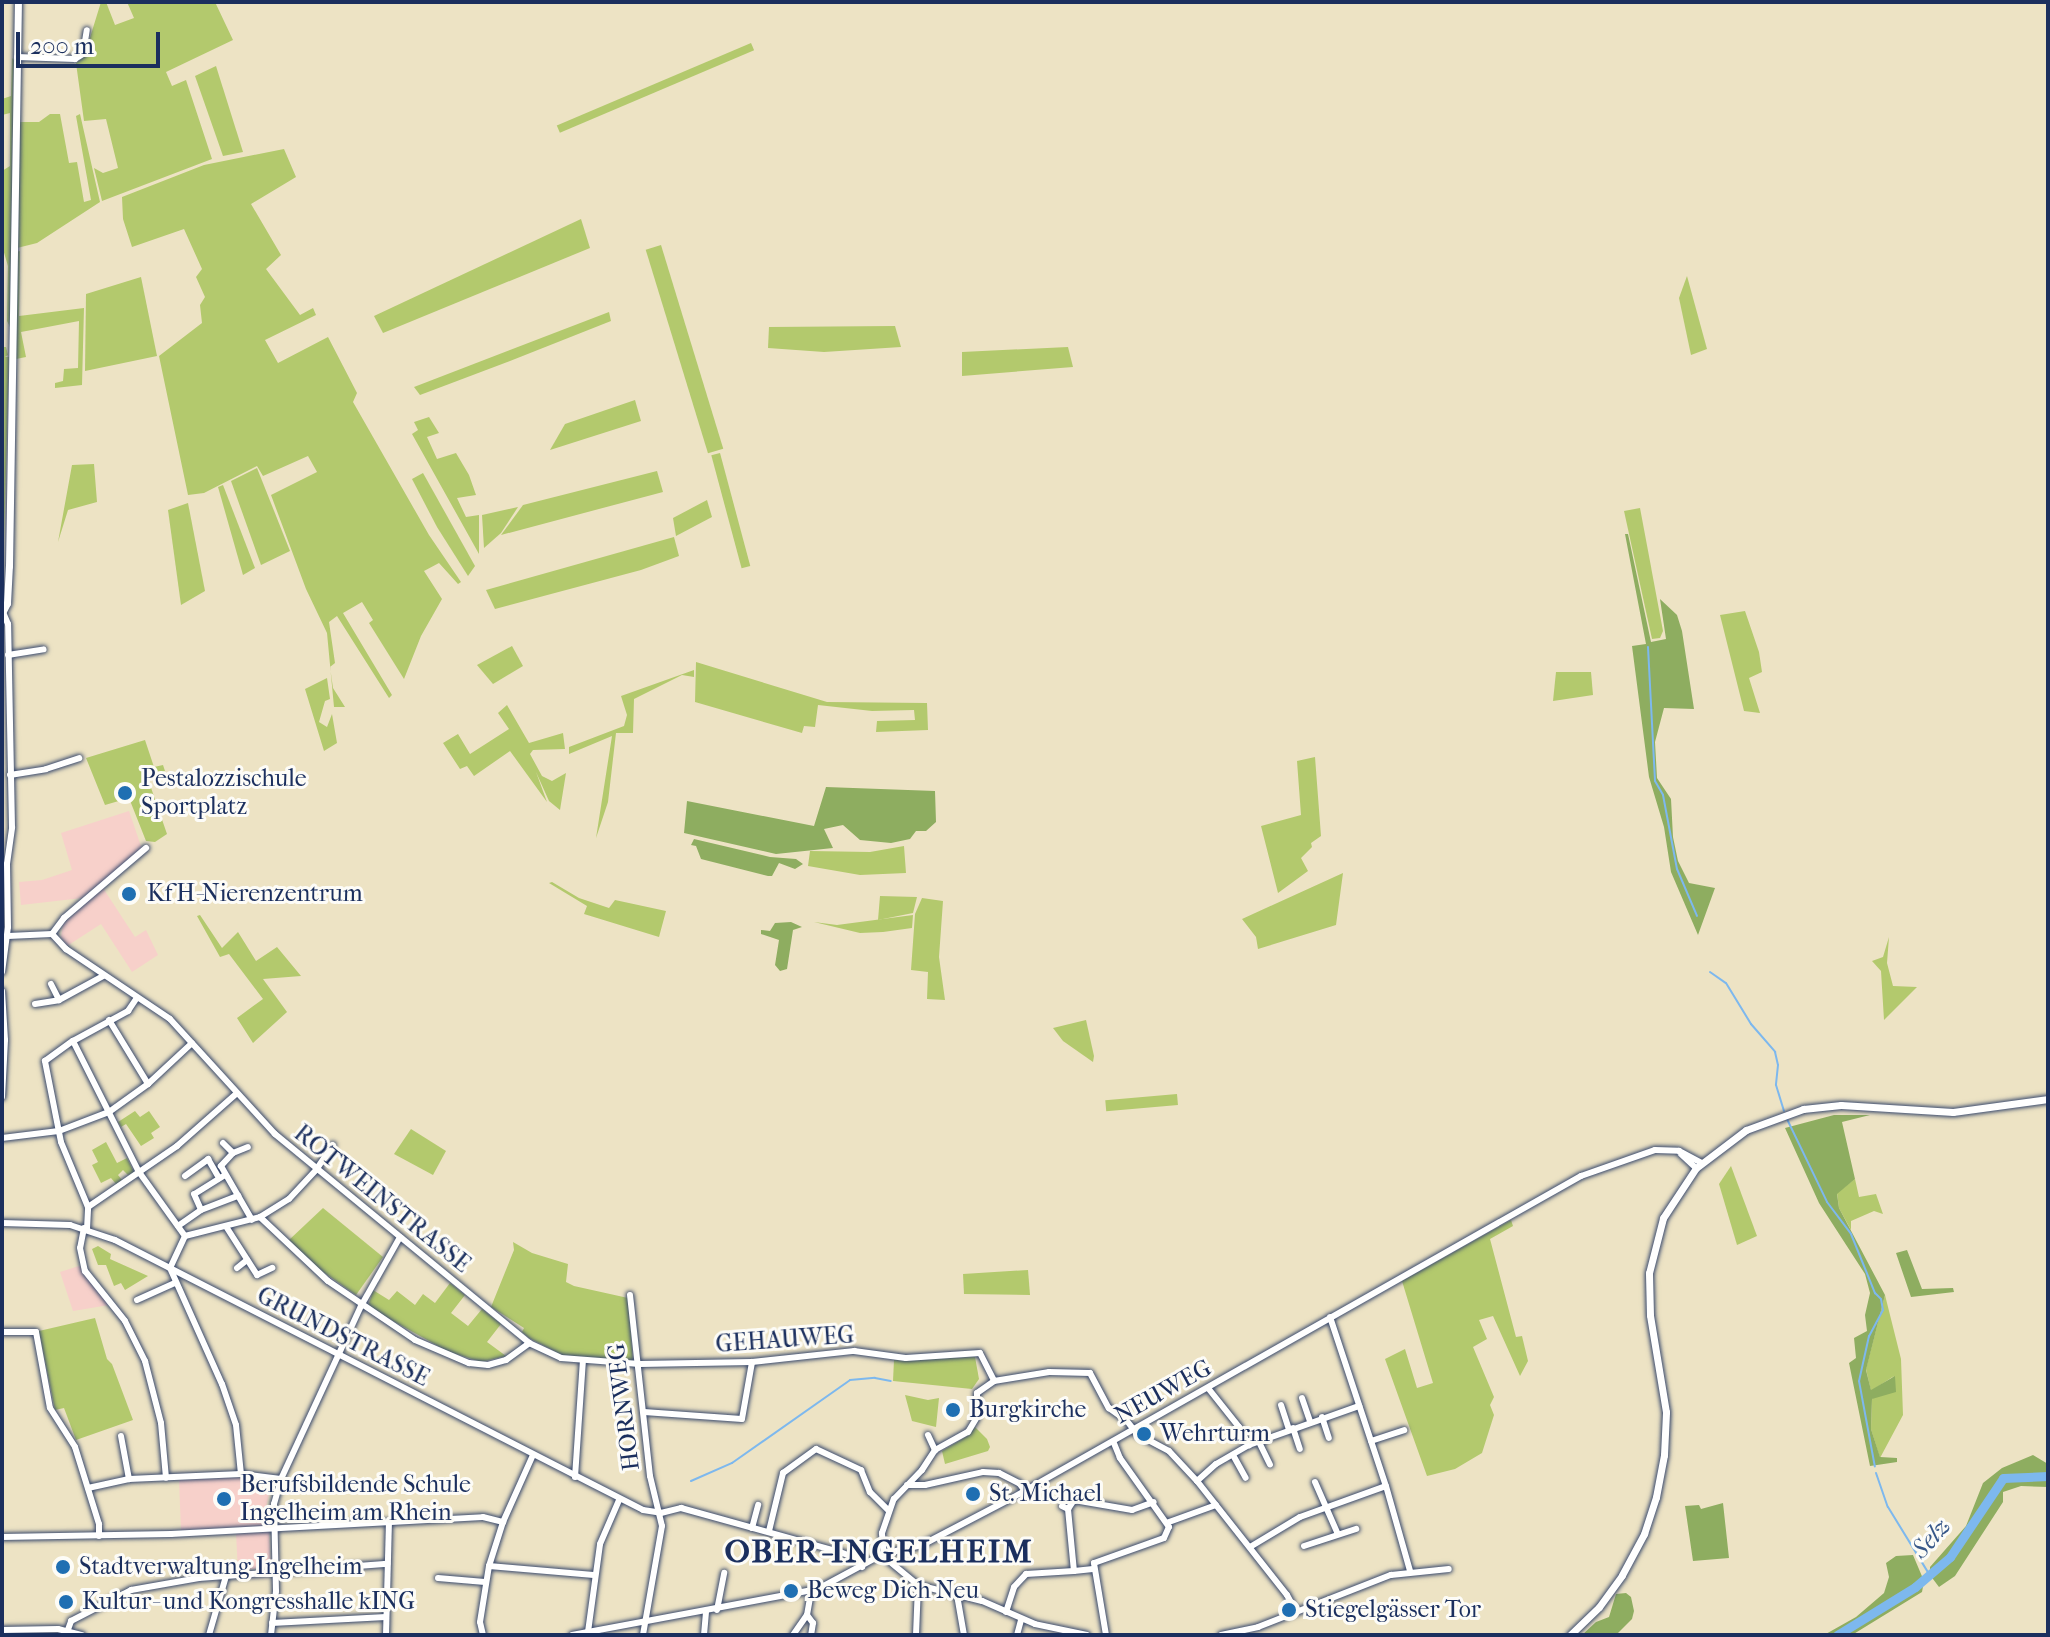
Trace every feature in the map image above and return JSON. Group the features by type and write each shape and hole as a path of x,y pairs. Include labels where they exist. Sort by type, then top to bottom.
{"main road":[{"path":"3,612 7,603 9,566 18,2"},
{"path":"1570,1635 1599,1607 1622,1575 1653,1508 1664,1455 1665,1398 1649,1305 1650,1262 1668,1208 1699,1166 1737,1135 1795,1111 1841,1105 1953,1112 2048,1099"}],"street":[{"path":"17,57 75,59 83,54 87,30"},
{"path":"2,972 4,877 12,827 4,697 8,624 3,612"},
{"path":"8,655 44,649"},
{"path":"10,775 46,769 79,758"},
{"path":"5,938 52,934 64,918 146,848"},
{"name":"ROTWEINSTRASSE","path":"52,934 66,949 103,976 170,1019 236,1094 316,1170 529,1343 561,1358 640,1364"},
{"path":"35,1004 59,1000 103,976"},
{"path":"51,984 59,1000"},
{"path":"2,991 5,1040 2,1097"},
{"path":"136,999 128,1011 73,1041 45,1061 59,1131 88,1207 80,1248 85,1271 125,1321 145,1361 161,1423 166,1478"},
{"path":"109,1020 148,1084"},
{"path":"73,1041 139,1172 185,1236"},
{"path":"2,1138 59,1131 109,1112 148,1084 192,1043"},
{"path":"88,1207 177,1146 236,1094"},
{"path":"223,1143 233,1153"},
{"path":"185,1236 227,1228 260,1217 289,1199 316,1170 333,1145"},
{"path":"222,1176 221,1166 233,1153 248,1147"},
{"name":"NEUWEG","path":"572,1635 811,1592 883,1554 922,1545 1025,1491 1600,1167 1648,1151 1671,1150 1699,1166"},
{"path":"185,1176 208,1159 238,1196 252,1220"},
{"path":"201,1210 194,1194 222,1176"},
{"path":"178,1226 201,1210 238,1196"},
{"path":"260,1217 302,1259 361,1306 399,1331 469,1363 496,1364 529,1343"},
{"name":"GRUNDSTRASSE","path":"2,1223 86,1228 170,1268 619,1500 661,1513 681,1508 769,1531 856,1558 862,1567"},
{"path":"227,1228 257,1275"},
{"path":"185,1236 170,1268 236,1425 241,1474"},
{"path":"271,1635 277,1572 273,1528 281,1479 361,1306 400,1237"},
{"path":"237,1268 247,1260"},
{"path":"247,1281 272,1268"},
{"path":"137,1300 175,1283"},
{"name":"HORNWEG","path":"630,1295 650,1476 661,1513"},
{"path":"1330,1317 1386,1486 1410,1571"},
{"path":"2,1332 36,1332 50,1408 69,1434 99,1524 99,1536"},
{"name":"GEHAUWEG","path":"640,1364 752,1362 854,1351 906,1358 980,1353 994,1381"},
{"path":"575,1477 583,1361"},
{"path":"644,1412 742,1419 752,1362"},
{"path":"1087,1635 1021,1620 957,1595 918,1585 887,1562 883,1554 882,1533 894,1499 935,1450 968,1432 977,1417 977,1393 994,1381 1049,1372 1090,1373 1109,1408 1133,1429 1169,1451 1197,1481 1295,1610"},
{"path":"1208,1388 1249,1445"},
{"path":"1302,1398 1310,1421"},
{"path":"1281,1405 1300,1449"},
{"path":"1197,1481 1249,1445 1359,1406"},
{"path":"1322,1417 1329,1438"},
{"path":"1142,1424 1152,1439"},
{"path":"1371,1441 1404,1430"},
{"path":"928,1435 935,1450"},
{"path":"121,1436 129,1479"},
{"path":"1113,1441 1120,1458 1169,1522"},
{"path":"1259,1442 1270,1465"},
{"path":"769,1531 783,1473 816,1449 861,1470 870,1492 888,1510"},
{"path":"483,1635 485,1582 489,1566 503,1522 533,1455"},
{"path":"1233,1455 1246,1478"},
{"path":"907,1485 925,1485 983,1472 999,1473 1019,1483 1025,1491"},
{"path":"88,1488 129,1479 241,1474 281,1479"},
{"path":"1315,1482 1337,1532"},
{"path":"1250,1547 1264,1536 1328,1506 1386,1486"},
{"path":"879,1501 894,1499"},
{"path":"588,1632 600,1544 619,1500"},
{"path":"1074,1571 1065,1508 1074,1500 1132,1510 1154,1502"},
{"path":"752,1528 758,1505"},
{"path":"1169,1522 1216,1505"},
{"path":"643,1635 661,1513"},
{"path":"2,1537 99,1536 483,1517 503,1522"},
{"path":"1106,1635 1103,1602 1093,1569 1098,1559 1164,1538 1169,1522"},
{"path":"386,1635 389,1523"},
{"path":"1304,1546 1337,1532 1356,1529"},
{"path":"66,1632 71,1621 131,1590 226,1576 387,1564"},
{"path":"489,1566 594,1575"},
{"path":"1006,1612 1014,1587 1026,1574 1093,1569"},
{"path":"1221,1635 1258,1627 1295,1610 1410,1571 1449,1569"},
{"path":"717,1610 724,1573"},
{"path":"209,1635 226,1576"},
{"path":"438,1578 485,1582"},
{"path":"916,1635 918,1585"},
{"path":"799,1633 807,1615 811,1592"},
{"path":"957,1595 964,1635"},
{"path":"704,1635 706,1612"},
{"path":"807,1615 813,1623 811,1635"},
{"path":"272,1623 386,1617"},
{"path":"1017,1635 1021,1620"},
{"path":"2,1630 82,1635"}],"shaded area":[{"path":"129,811 142,849 82,898 21,905 19,882 42,880 72,870 61,833"},
{"path":"103,888 135,937 146,930 158,955 132,972 101,924 67,946 61,937 63,924"},
{"path":"79,1266 109,1305 73,1311 60,1272"},
{"name":"Berufsbildende Schule Ingelheim am Rhein","path":"250,1477 272,1481 262,1526 181,1530 179,1480"},
{"path":"269,1532 271,1568 238,1570 236,1534"}],"green space":[{"path":"101,2 106,2 115,25 134,18 127,2 215,2 233,40 166,72 172,86 186,80 212,159 102,201 94,168 103,173 118,168 106,119 84,121 76,63 84,57"},
{"path":"751,43 754,50 560,133 557,125"},
{"path":"12,58 10,327 7,321 8,266 2,246 2,171 10,166 10,113 2,115 2,99 11,96"},
{"path":"216,66 243,152 223,156 195,76"},
{"path":"50,114 60,114 69,163 77,162 84,202 91,200 76,116 80,114 100,202 37,243 17,248 19,122 39,122"},
{"path":"284,149 296,177 251,204 281,255 266,269 300,315 313,308 316,315 265,340 278,363 328,337 357,393 353,402 429,535 461,582 458,584 439,563 424,571 442,599 421,636 404,679 369,623 373,620 362,602 343,613 392,695 389,698 337,616 329,622 335,663 330,667 327,633 306,589 271,495 317,472 308,456 263,476 257,466 204,493 188,495 159,356 202,323 200,305 205,297 196,277 202,269 184,229 132,247 123,219 122,197 204,165"},
{"path":"581,219 590,248 383,333 374,316"},
{"path":"661,245 723,449 708,453 646,250"},
{"path":"20,251 19,316 84,308 82,385 55,388 55,383 63,381 64,369 78,368 79,321 21,332 26,357 16,359 16,252"},
{"path":"1687,276 1707,349 1691,355 1679,298"},
{"path":"141,277 157,356 85,371 86,294"},
{"path":"609,312 611,321 510,361 420,395 414,387"},
{"path":"895,326 901,347 824,352 768,348 769,327"},
{"path":"2,347 6,347 8,355 5,357 9,357 4,543"},
{"path":"1068,347 1073,367 962,376 962,352"},
{"path":"635,400 641,421 550,450 565,424"},
{"path":"429,417 439,433 427,437 437,459 456,453 469,475 476,495 457,498 466,517 479,515 479,554 412,434 418,430 414,422"},
{"path":"720,453 750,566 742,568 711,455"},
{"path":"94,464 97,502 68,510 58,542 72,465"},
{"path":"257,468 290,551 261,565 231,481"},
{"path":"657,471 663,492 501,535 523,505"},
{"path":"423,473 475,566 468,576 412,479"},
{"path":"223,485 255,568 243,575 218,487"},
{"path":"707,500 712,517 676,536 673,518"},
{"path":"188,503 205,591 181,605 168,510"},
{"path":"518,507 501,533 484,548 482,515"},
{"path":"1640,508 1663,631 1660,638 1652,639 1624,511"},
{"path":"1625,534 1628,534 1651,642 1666,639 1660,599 1677,615 1682,631 1694,709 1664,708 1655,742 1657,778 1671,799 1678,861 1689,883 1715,888 1698,935 1671,872 1664,827 1649,777 1632,646 1646,644"},
{"path":"674,537 679,556 641,570 495,609 486,590"},
{"path":"1745,611 1759,652 1762,672 1749,678 1760,713 1744,711 1720,615"},
{"path":"512,646 523,666 493,684 477,665"},
{"path":"696,662 827,702 927,703 928,730 876,732 877,721 915,720 914,710 872,711 818,705 815,727 804,726 802,733 695,702"},
{"path":"694,670 694,677 682,675 634,699 633,733 616,733 608,802 596,838 612,736 569,754 569,747 624,726 627,715 621,696"},
{"path":"331,671 333,688 345,707 334,707"},
{"path":"1556,672 1591,672 1593,695 1553,701"},
{"path":"327,678 330,699 325,701 319,722 327,727 332,714 337,743 324,751 305,689"},
{"path":"507,705 529,743 563,733 565,749 533,750 530,754 542,776 552,781 566,773 560,810 549,801 536,772 547,802 510,751 474,776 467,766 460,769 443,743 458,734 470,754 509,729 498,713"},
{"name":"Pestalozzischule Sportplatz","path":"145,740 154,767 163,765 165,771 148,779 167,834 155,842 146,841 129,798 105,805 86,758"},
{"path":"1315,757 1321,836 1311,843 1312,847 1301,858 1308,871 1278,893 1261,826 1301,815 1297,761"},
{"path":"826,787 935,791 936,822 926,831 916,831 910,839 891,843 860,840 843,825 824,829 833,848 776,854 684,833 687,801 814,826"},
{"path":"694,839 770,857 796,859 803,864 795,869 779,863 772,876 768,876 701,859 696,846 691,845"},
{"path":"904,846 906,873 860,875 808,866 810,851 870,852"},
{"path":"1343,873 1336,925 1258,949 1256,937 1242,919"},
{"path":"549,883 579,898 609,908 615,900 666,911 659,937 584,914 587,906"},
{"path":"880,896 917,897 913,913 878,920"},
{"path":"922,898 943,901 939,957 945,1000 927,999 928,972 911,970 915,914"},
{"path":"200,915 222,948 238,932 256,961 277,947 301,976 263,979 287,1012 253,1043 237,1018 263,999 229,954 220,957 197,916"},
{"path":"913,915 912,928 883,932 860,933 814,922 837,925"},
{"path":"791,922 802,927 793,930 787,969 780,971 775,965 779,940 761,934 761,930 770,931 775,923"},
{"path":"1889,937 1887,963 1893,986 1917,987 1884,1020 1881,971 1872,961 1883,957"},
{"path":"1086,1020 1093,1062 1063,1041 1053,1028"},
{"path":"1177,1094 1178,1105 1106,1111 1105,1100"},
{"path":"135,1111 140,1117 149,1111 160,1127 151,1133 154,1138 141,1146 126,1124 121,1127 118,1122"},
{"path":"1834,1115 1870,1115 1842,1122 1855,1179 1837,1194 1839,1208 1885,1295 1866,1370 1871,1390 1895,1376 1896,1392 1872,1399 1871,1429 1880,1457 1897,1458 1897,1462 1870,1466 1849,1363 1856,1358 1854,1338 1867,1331 1865,1315 1870,1293 1865,1274 1819,1203 1785,1128"},
{"path":"411,1129 446,1151 433,1175 394,1154"},
{"path":"106,1142 117,1163 127,1158 134,1172 128,1175 123,1170 118,1175 122,1180 116,1184 111,1178 101,1183 92,1165 98,1162 92,1150"},
{"path":"1731,1166 1757,1236 1737,1245 1719,1184"},
{"path":"1855,1179 1859,1197 1876,1194 1883,1214 1874,1211 1851,1221 1851,1230 1839,1208 1837,1193"},
{"path":"323,1208 383,1257 356,1295 319,1269 289,1240"},
{"path":"1511,1220 1513,1226 1490,1239 1516,1337 1522,1336 1528,1361 1520,1376 1493,1316 1479,1320 1487,1339 1473,1347 1494,1397 1490,1405 1494,1415 1482,1453 1455,1469 1427,1476 1385,1359 1405,1349 1417,1388 1433,1383 1402,1281"},
{"path":"513,1242 532,1253 568,1264 566,1282 574,1286 628,1298 633,1362 562,1355 529,1338 522,1332 524,1328 491,1307 514,1250"},
{"path":"98,1246 111,1254 110,1259 148,1276 125,1290 121,1283 114,1286 106,1265 98,1265 92,1249"},
{"path":"1907,1250 1922,1289 1953,1288 1954,1292 1911,1297 1896,1253"},
{"path":"1028,1270 1030,1295 964,1294 963,1274"},
{"path":"450,1283 465,1295 451,1313 468,1326 482,1309 501,1324 487,1342 506,1356 481,1362 447,1351 368,1307 373,1290 389,1300 397,1291 415,1305 423,1294 435,1303"},
{"path":"1885,1295 1901,1359 1903,1415 1880,1458 1871,1429 1872,1399 1894,1376 1871,1391 1866,1369"},
{"path":"95,1318 107,1359 112,1364 133,1420 76,1440 64,1408 55,1410 39,1331"},
{"path":"975,1357 979,1379 972,1389 893,1381 894,1360"},
{"path":"905,1395 928,1400 939,1398 936,1427 912,1421"},
{"path":"975,1427 987,1439 988,1451 945,1464 942,1451 969,1435"},
{"path":"2033,1455 2048,1464 2048,1487 2021,1486 2003,1492 2003,1502 1955,1576 1939,1587 1930,1575 1930,1567 1966,1526 1983,1483 2002,1468"},
{"path":"1723,1503 1729,1558 1693,1561 1685,1506 1699,1505 1701,1509"},
{"path":"1913,1555 1924,1581 1922,1592 1852,1635 1824,1635 1856,1617 1884,1593 1889,1577 1886,1563 1896,1556"},
{"path":"1626,1593 1631,1597 1634,1611 1632,1619 1616,1635 1582,1635 1596,1622 1609,1617 1616,1594"}],"waterway":[{"path":"1648,647 1655,781 1663,795 1677,869 1697,916"},
{"path":"1710,972 1726,983 1751,1024 1775,1052 1778,1065 1776,1085 1784,1111"},
{"path":"1786,1117 1827,1202 1851,1234 1875,1293 1881,1299 1883,1310 1869,1336 1859,1381 1875,1467"},
{"path":"691,1481 732,1463 850,1380 875,1378 891,1381"},
{"path":"1876,1473 1888,1507 1929,1574"},
{"name":"Selz","path":"1837,1635 1915,1587 1950,1557 2003,1478 2048,1476"}],"place":[{"name":"Pestalozzischule Sportplatz","path":"125,793"},
{"name":"KfH-Nierenzentrum","path":"129,894"},
{"name":"Burgkirche","path":"953,1410"},
{"name":"Wehrturm","path":"1144,1434"},
{"name":"St. Michael","path":"973,1494"},
{"name":"Berufsbildende Schule Ingelheim am Rhein","path":"224,1499"},
{"name":"Stadtverwaltung Ingelheim","path":"63,1567"},
{"name":"Beweg Dich Neu","path":"791,1591"},
{"name":"Kultur- und Kongresshalle kING","path":"66,1602"},
{"name":"Stiegelgässer Tor","path":"1289,1610"}],"district":[{"name":"OBER-INGELHEIM","path":"879,1552"}]}
